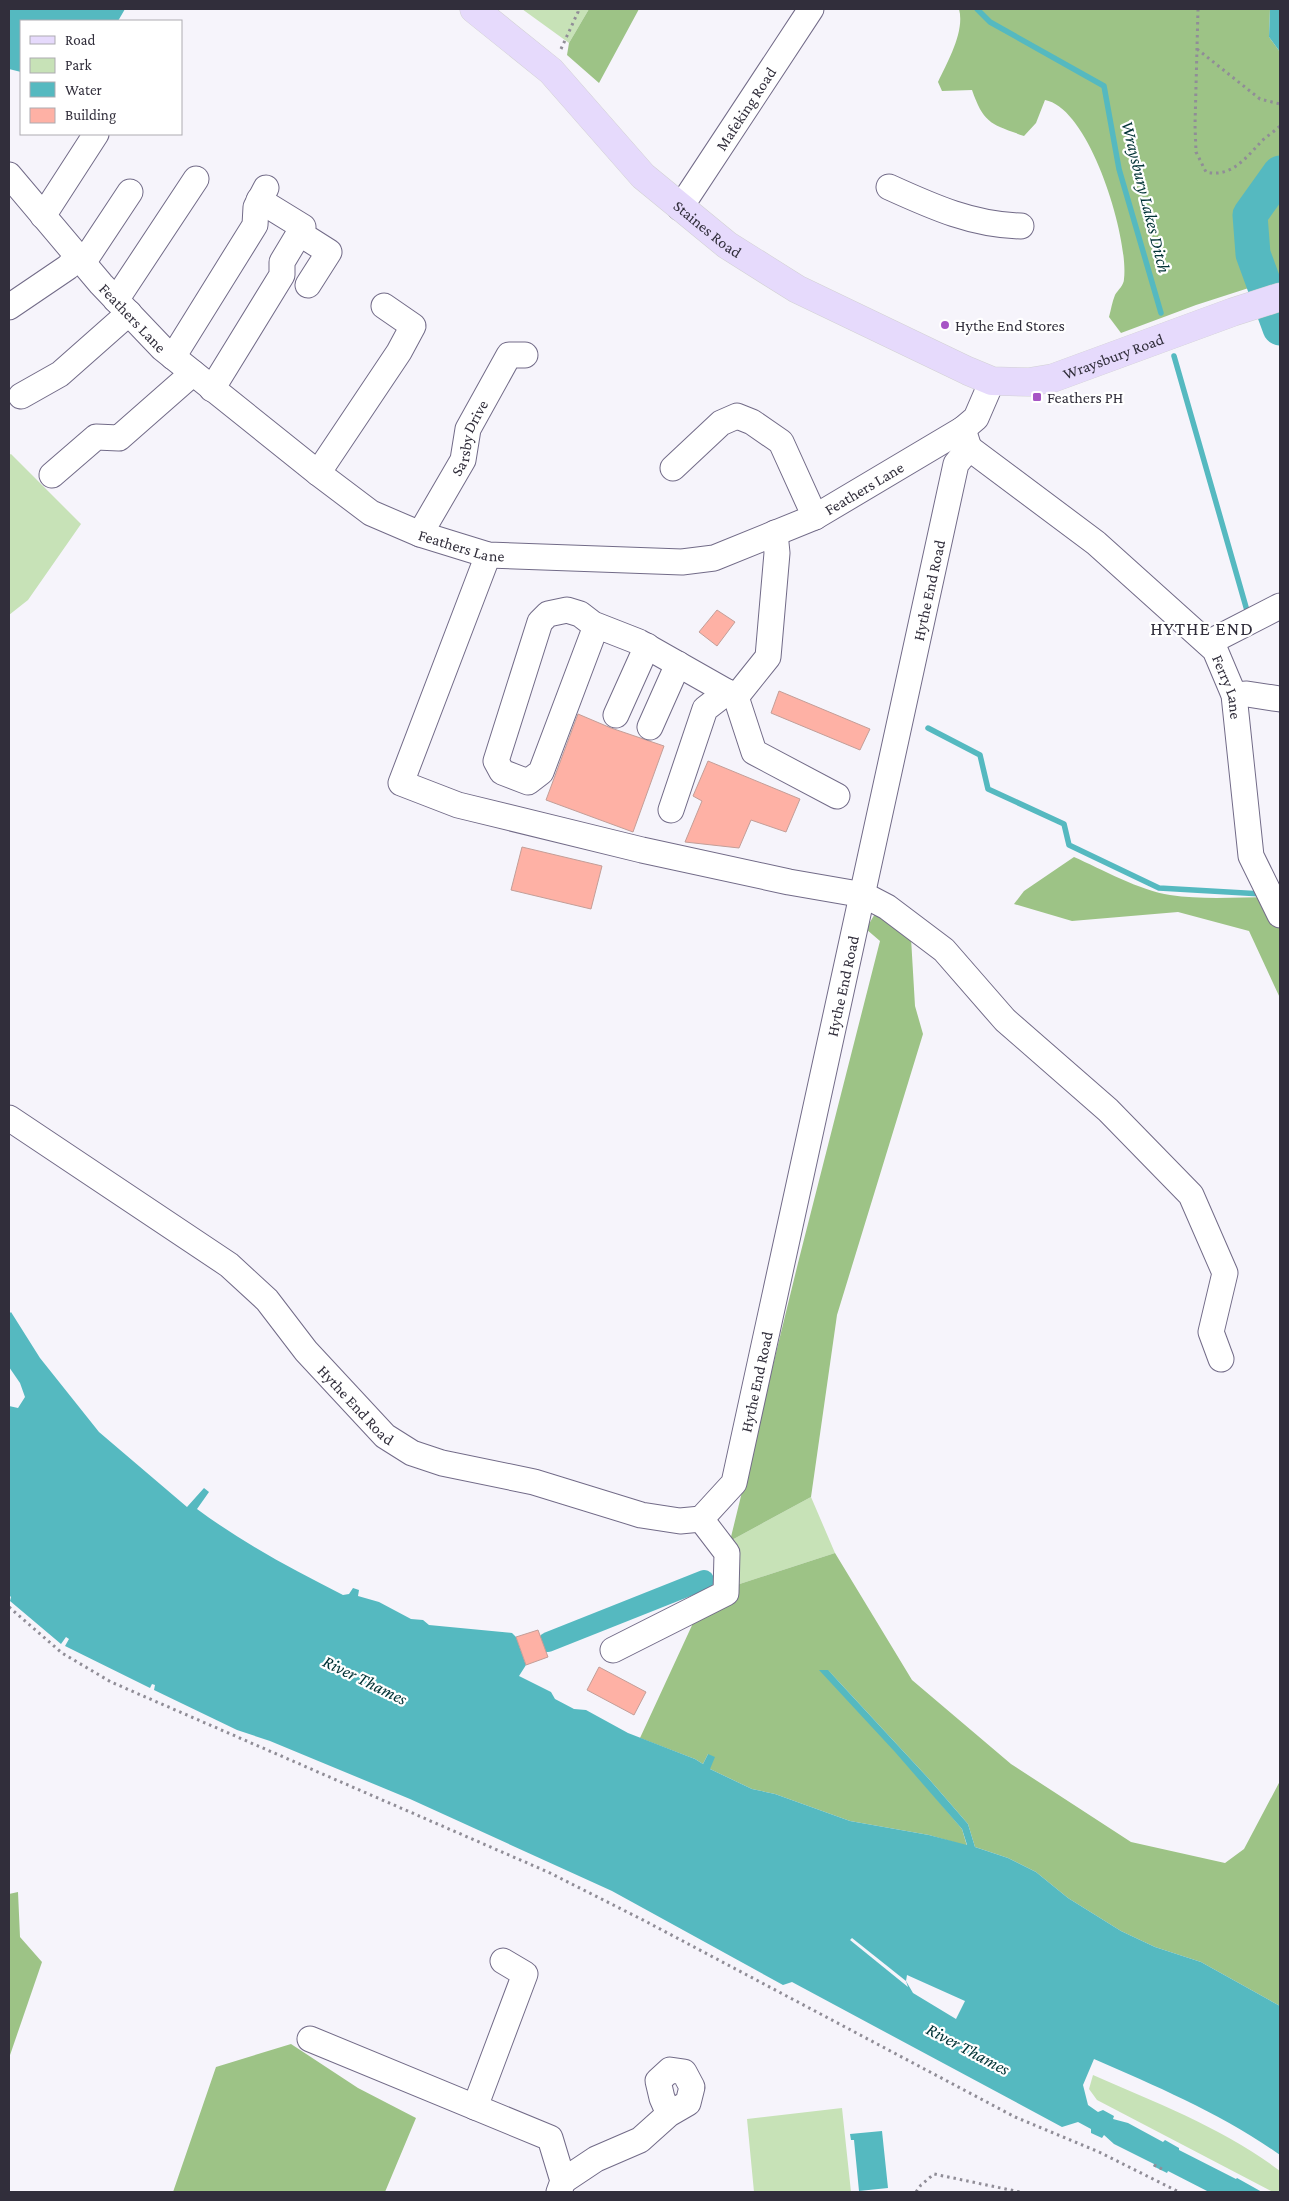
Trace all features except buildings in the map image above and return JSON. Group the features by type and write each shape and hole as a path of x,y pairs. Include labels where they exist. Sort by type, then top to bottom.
{"main road":[{"name":"Staines Road","path":"474,9 551,71 643,176 727,245 797,289 880,330 992,381"},
{"name":"Wraysbury Road","path":"992,381 1029,382 1053,378 1233,312 1280,297"}],"street":[{"name":"Mafeking Road","path":"680,208 812,9"},
{"path":"43,216 95,135"},
{"name":"Feathers Lane","path":"9,175 80,260 122,306 173,357 212,389 318,473 371,512 420,534 488,556 682,562 714,558 815,517 966,439 992,381"},
{"path":"21,396 60,374 122,306 196,179"},
{"path":"889,188 954,215 977,222 1021,226"},
{"path":"9,307 80,260 130,192"},
{"path":"173,357 255,225 256,207 263,193 303,227 282,262 282,275 212,389"},
{"path":"299,233 329,252 308,285"},
{"path":"318,473 399,352 414,326 384,306"},
{"name":"Sarsby Drive","path":"420,534 463,460 468,430 509,355 525,355"},
{"path":"52,475 96,436 119,438 193,373"},
{"path":"673,468 721,423 737,416 752,422 781,442 815,517"},
{"name":"Ferry Lane","path":"966,439 1096,543 1216,650 1234,695 1251,856 1280,914"},
{"name":"Hythe End Road","path":"9,1118 229,1265 267,1300 306,1351 385,1436 412,1453 442,1463 534,1482 641,1515 680,1521 701,1518 734,1483 864,895 956,464 966,439"},
{"path":"671,810 705,709 731,694 768,657 777,553 775,533"},
{"path":"488,556 401,783 458,805 622,845 789,882 864,895 887,907 944,950 1005,1020 1108,1110 1191,1195 1226,1273 1211,1332 1221,1359"},
{"path":"1208,643 1280,606"},
{"path":"596,626 542,772 528,782 502,772 496,761 540,622 548,614 566,610 580,614 596,626 647,646 731,694 754,752 837,796"},
{"path":"616,716 647,646"},
{"path":"650,727 678,664"},
{"path":"1234,695 1247,694 1280,699"},
{"path":"613,1650 726,1593 727,1553 701,1518"},
{"path":"475,2108 525,1974 503,1961"},
{"path":"310,2040 550,2138 561,2187 596,2159 640,2140 669,2114"}],"path":[{"path":"551,71 578,9"},
{"path":"1198,9 1196,152 1206,172 1212,174 1231,169 1248,159 1259,144 1280,126"},
{"path":"1197,49 1260,99 1280,104"},
{"path":"9,1607 62,1653 111,1682 548,1872 645,1920 1015,2117 1099,2152 1178,2192"},
{"path":"1154,2165 1162,2169"},
{"path":"916,2192 934,2174 1020,2192"}],"green space":[{"path":"522,9 589,9 569,43"},
{"path":"589,9 639,9 599,83 567,55 569,43"},
{"path":"959,9 1270,9 1269,37 1280,52 1280,278 1196,305 1121,333 1109,317 1115,295 1124,281 1124,260 1120,235 1113,206 1091,149 1077,126 1062,108 1045,100 1036,123 1024,136 1004,129 990,121 981,110 972,90 942,91 938,82 958,36 960,27"},
{"path":"11,454 81,524 28,600 9,615 9,455"},
{"path":"1074,857 1159,893 1183,897 1208,898 1273,897 1280,907 1280,998 1249,931 1178,912 1072,921 1014,904 1024,891"},
{"path":"876,912 911,938 915,1006 923,1034 837,1315 811,1497 730,1541 880,941 866,929"},
{"path":"811,1497 835,1553 706,1595 730,1541"},
{"path":"835,1553 912,1680 1011,1764 1131,1842 1225,1863 1244,1849 1280,1781 1280,2006 1201,1962 1155,1947 1121,1931 1068,1898 1036,1872 1008,1858 975,1847 968,1824 828,1670 962,1829 967,1846 929,1835 850,1821 775,1794 752,1789 710,1769 708,1754 703,1764 695,1759 640,1738 706,1595"},
{"path":"18,1892 20,1937 42,1962 9,2058 9,1894"},
{"path":"291,2044 358,2088 416,2118 385,2192 173,2192 216,2067"},
{"path":"1093,2075 1190,2118 1237,2142 1280,2171 1280,2192 1273,2192 1097,2100 1089,2089"},
{"path":"842,2108 851,2192 754,2192 747,2119"}],"water":[{"path":"9,9 125,9 119,20 20,20 20,72 9,69"},
{"path":"1270,9 1280,9 1280,52 1269,37"},
{"name":"River Thames","path":"11,1312 40,1358 99,1432 187,1507 204,1488 209,1492 197,1509 232,1533 287,1565 343,1595 349,1594 353,1588 359,1590 358,1596 379,1602 411,1619 423,1620 429,1625 512,1633 516,1637 526,1665 519,1676 551,1692 555,1699 574,1709 586,1710 628,1733 695,1759 703,1764 708,1754 715,1757 710,1769 752,1789 775,1794 850,1821 929,1835 967,1845 962,1829 895,1752 819,1670 828,1670 968,1824 975,1847 1008,1858 1036,1872 1068,1898 1121,1931 1155,1947 1201,1962 1280,2006 1280,2155 1213,2114 1094,2059 1083,2085 1088,2105 1098,2112 1103,2110 1114,2116 1113,2119 1128,2123 1163,2142 1165,2140 1179,2148 1179,2150 1262,2192 1209,2192 1168,2171 1167,2173 1153,2166 1154,2164 1114,2144 1104,2135 1102,2138 1091,2133 1091,2129 1078,2122 1062,2127 792,1982 783,1985 612,1891 410,1799 270,1741 237,1730 154,1690 155,1685 152,1684 150,1688 65,1646 69,1639 66,1637 61,1644 10,1601 11,1597 9,1595 9,1406 18,1408 25,1397 20,1383 9,1367 9,1314","holes":["907,1975 965,2001 956,2019 913,1993 906,1981"]},
{"path":"882,2131 888,2188 859,2191 854,2140 851,2140 850,2134"}],"pier":[{"path":"852,1938 906,1981 908,1987 850,1940"}],"waterway":[{"name":"Wraysbury Lakes Ditch","path":"977,9 990,22 1104,86 1119,169 1161,313"},
{"path":"1280,173 1250,215 1253,254 1280,328"},
{"name":"Wraysbury Lakes Ditch","path":"1174,356 1248,614"},
{"path":"928,728 980,755 988,789 1064,824 1069,845 1159,888 1262,894"},
{"path":"548,1642 704,1580"}],"place":[{"name":"Hythe End Stores","path":"945,325"},
{"name":"Feathers PH","path":"1037,397"}],"district":[{"name":"HYTHE END","path":"1202,628"}]}
